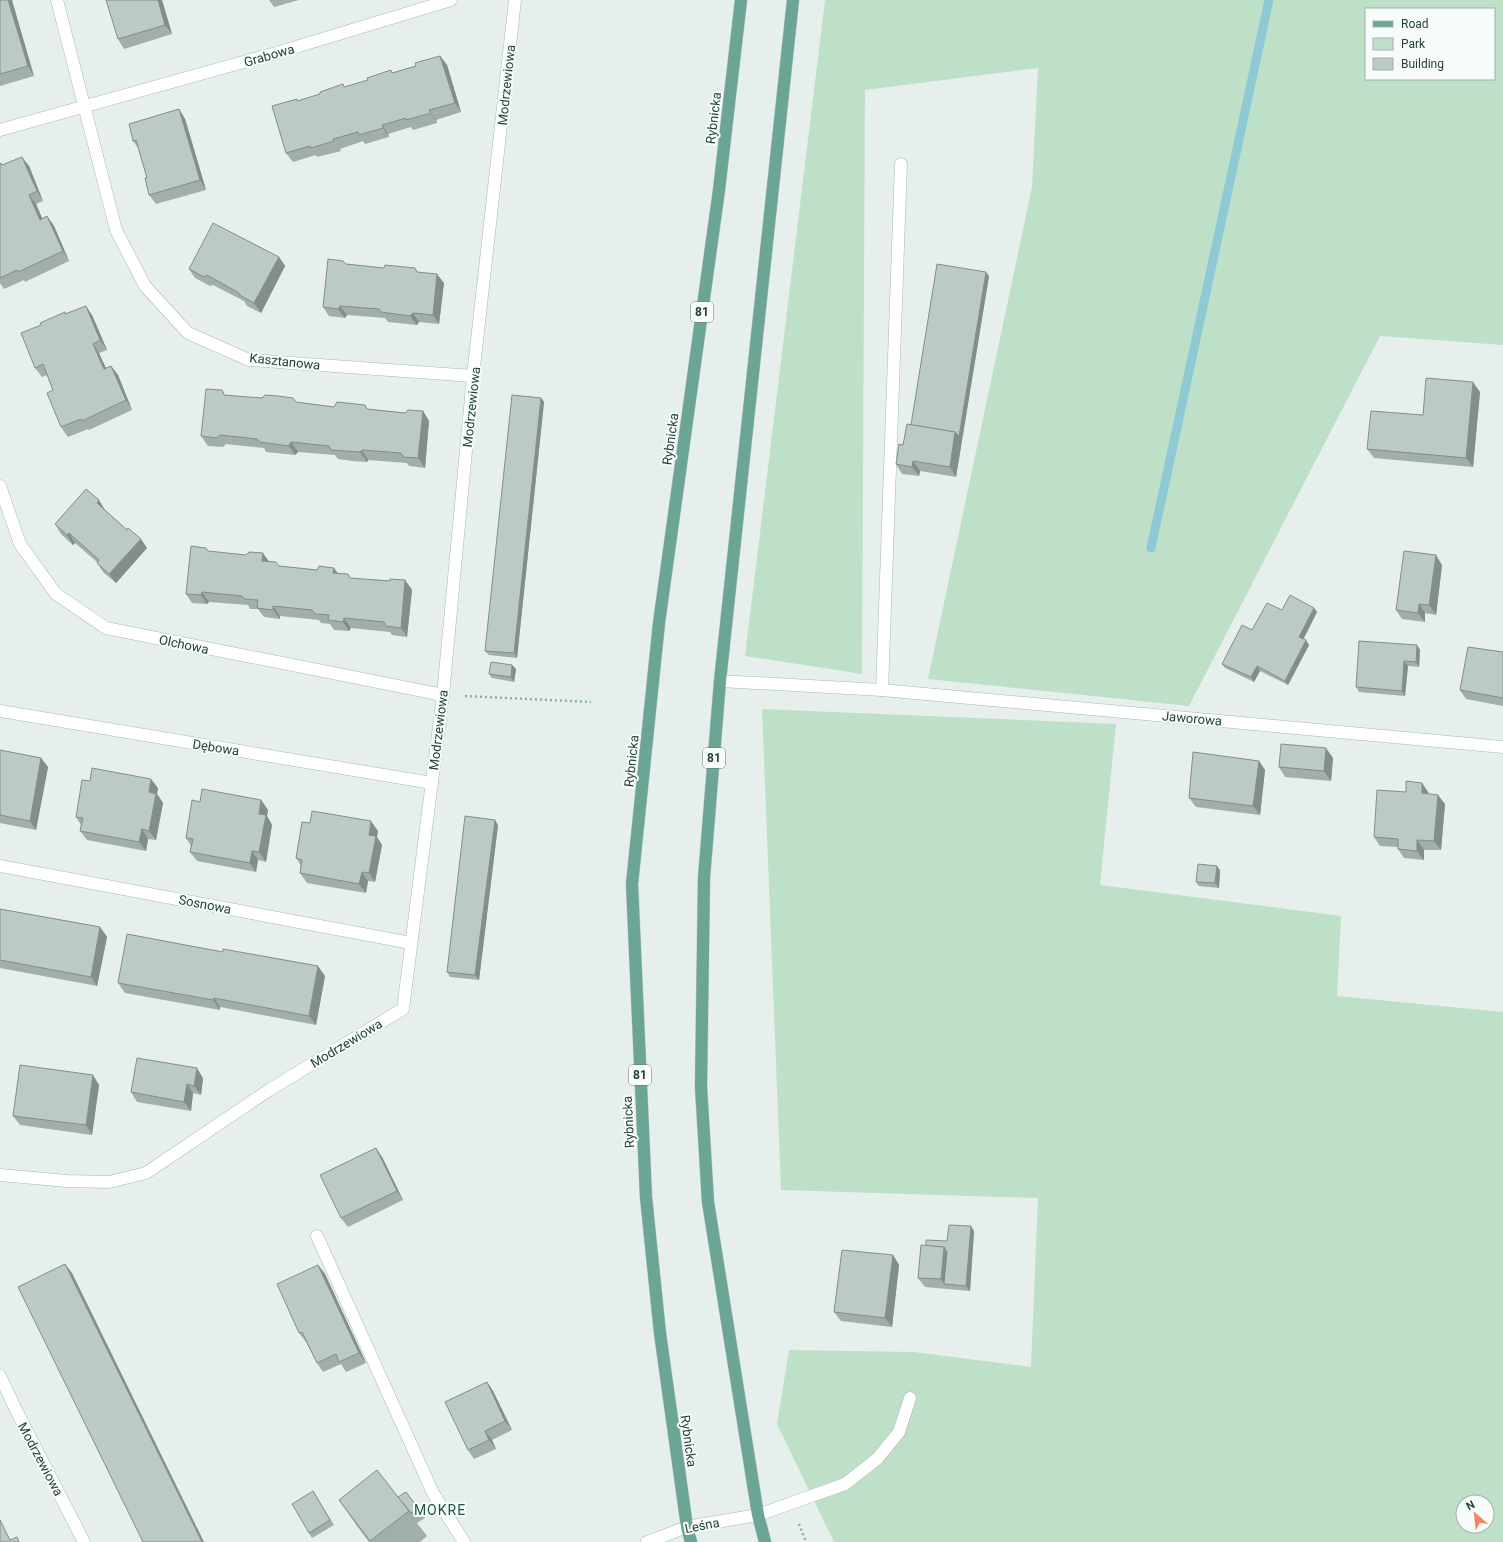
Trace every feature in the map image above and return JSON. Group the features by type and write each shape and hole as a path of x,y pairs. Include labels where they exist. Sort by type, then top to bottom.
{"main road":[{"name":"Rybnicka","path":"687,1527 660,1333 646,1197 632,884 659,623 719,190 741,0"},
{"name":"81","path":"765,1542 758,1515 708,1202 701,1087 704,878 720,681 792,0"},
{"name":"81","path":"687,1527 690,1542"}],"street":[{"path":"57,0 85,105"},
{"name":"Grabowa","path":"0,130 85,105 276,53 451,0"},
{"name":"Modrzewiowa","path":"0,1175 67,1181 109,1182 146,1172 269,1090 403,1009 443,694 473,376 515,0"},
{"name":"Kasztanowa","path":"85,105 116,230 145,286 188,333 249,360 473,376"},
{"path":"882,690 901,164"},
{"name":"Olchowa","path":"0,486 20,544 56,594 106,628 443,694"},
{"name":"Jaworowa","path":"720,681 882,690 1503,747"},
{"name":"Dębowa","path":"0,711 432,783"},
{"name":"Sosnowa","path":"0,866 411,943"},
{"path":"317,1236 433,1494 464,1542"},
{"name":"Modrzewiowa","path":"0,1376 84,1542"},
{"name":"Leśna","path":"647,1542 687,1527 758,1515 845,1484 877,1459 899,1432 910,1398"}],"path":[{"path":"443,694 591,702"}],"green space":[{"path":"825,0 1503,0 1503,345 1380,336 1189,706 928,679 1032,187 1038,68 865,90 862,674 745,656"},
{"path":"762,709 1116,724 1100,885 1341,916 1337,996 1503,1012 1503,1542 834,1542 777,1424 789,1350 914,1352 1031,1367 1038,1198 781,1190"}],"building":[{"path":"0,0 8,0 28,66 0,74"},
{"path":"106,0 158,0 165,25 118,39"},
{"path":"440,56 455,103 429,110 431,113 382,125 383,128 359,135 358,132 333,139 334,141 311,148 310,146 286,153 272,106 297,99 297,101 320,94 320,92 343,84 344,87 368,80 367,78 391,70 392,73 416,66 415,63"},
{"path":"179,109 200,180 149,195 145,178 147,178 136,140 133,141 129,124"},
{"path":"22,157 37,191 29,195 40,220 47,216 63,251 18,272 17,270 0,278 0,164 1,163 2,165"},
{"path":"213,223 279,257 254,303 207,275 204,277 189,269"},
{"path":"328,259 343,261 346,264 384,268 385,265 415,268 417,272 437,274 433,315 413,313 410,316 381,312 379,309 340,306 338,309 323,307"},
{"path":"937,264 986,272 959,436 955,432 911,425"},
{"path":"86,306 100,340 93,344 104,369 111,366 126,400 82,421 81,419 61,427 47,393 53,390 43,364 35,368 21,333 41,325 40,323 65,312 65,314"},
{"path":"1426,378 1473,382 1466,458 1367,449 1371,411 1423,415"},
{"path":"206,389 222,390 224,395 262,398 265,395 278,396 293,398 296,402 334,407 337,402 365,405 367,409 405,413 408,410 423,411 418,458 403,457 401,453 362,450 360,452 331,450 329,446 291,442 289,446 260,442 257,439 220,435 217,438 201,436"},
{"path":"512,395 541,398 514,653 485,651"},
{"path":"907,424 955,432 950,467 913,461 912,467 896,464 899,444 903,445"},
{"path":"86,489 99,500 97,503 127,530 128,528 141,539 109,574 97,563 99,560 69,533 67,535 55,524"},
{"path":"191,546 206,548 208,551 246,555 249,552 263,553 262,561 276,562 279,566 317,570 319,566 334,568 333,573 348,574 350,578 390,581 390,579 405,580 401,628 386,626 384,622 344,618 343,622 328,620 329,615 315,614 312,610 273,606 273,610 257,608 258,600 244,599 242,596 202,592 201,595 186,594"},
{"path":"1404,551 1436,555 1429,605 1419,604 1418,613 1396,610"},
{"path":"1290,595 1314,608 1299,637 1306,640 1285,681 1257,666 1251,677 1222,664 1242,625 1252,630 1267,603 1282,610"},
{"path":"1359,641 1417,645 1416,662 1404,661 1402,691 1356,687"},
{"path":"1468,647 1503,652 1503,698 1460,690"},
{"path":"491,662 512,665 511,677 489,674"},
{"path":"1281,744 1326,748 1324,771 1279,767"},
{"path":"0,750 41,758 30,821 0,815"},
{"path":"1193,752 1259,761 1253,806 1189,798"},
{"path":"92,768 151,779 149,792 156,794 149,831 142,829 139,842 80,831 83,818 76,817 82,780 90,781"},
{"path":"1406,781 1422,783 1422,793 1438,795 1434,841 1417,840 1417,851 1398,849 1398,839 1374,837 1377,790 1406,792"},
{"path":"202,789 261,800 259,814 266,815 259,852 252,851 250,863 190,852 193,839 186,838 192,800 200,802"},
{"path":"312,811 371,821 369,835 376,836 369,873 362,872 359,884 300,873 302,860 296,858 302,822 310,823"},
{"path":"465,816 495,820 475,975 447,972"},
{"path":"1198,864 1217,866 1215,883 1196,882"},
{"path":"0,909 100,927 91,977 0,960"},
{"path":"127,934 223,952 223,949 318,966 309,1016 214,998 213,1000 118,983"},
{"path":"137,1058 197,1068 194,1086 187,1084 184,1102 131,1092"},
{"path":"20,1065 93,1075 86,1125 13,1116"},
{"path":"376,1148 397,1191 341,1218 320,1175"},
{"path":"949,1225 971,1226 966,1286 944,1284 947,1252 944,1247 926,1246 926,1240 947,1241"},
{"path":"921,1245 944,1247 941,1279 918,1278"},
{"path":"842,1250 893,1255 885,1318 834,1312"},
{"path":"65,1264 202,1542 143,1542 18,1287"},
{"path":"318,1265 359,1353 339,1362 336,1354 317,1363 302,1332 299,1333 277,1284"},
{"path":"487,1382 505,1421 485,1431 489,1440 468,1450 445,1402"},
{"path":"377,1470 409,1511 370,1541 339,1500"},
{"path":"313,1491 330,1520 309,1533 292,1504"},
{"path":"406,1492 418,1508 411,1513 398,1497"},
{"path":"0,1520 10,1540 17,1537 19,1542 0,1542"}],"waterway":[{"path":"1151,548 1269,0"}],"district":[{"name":"MOKRE","path":"440,1510"}]}
